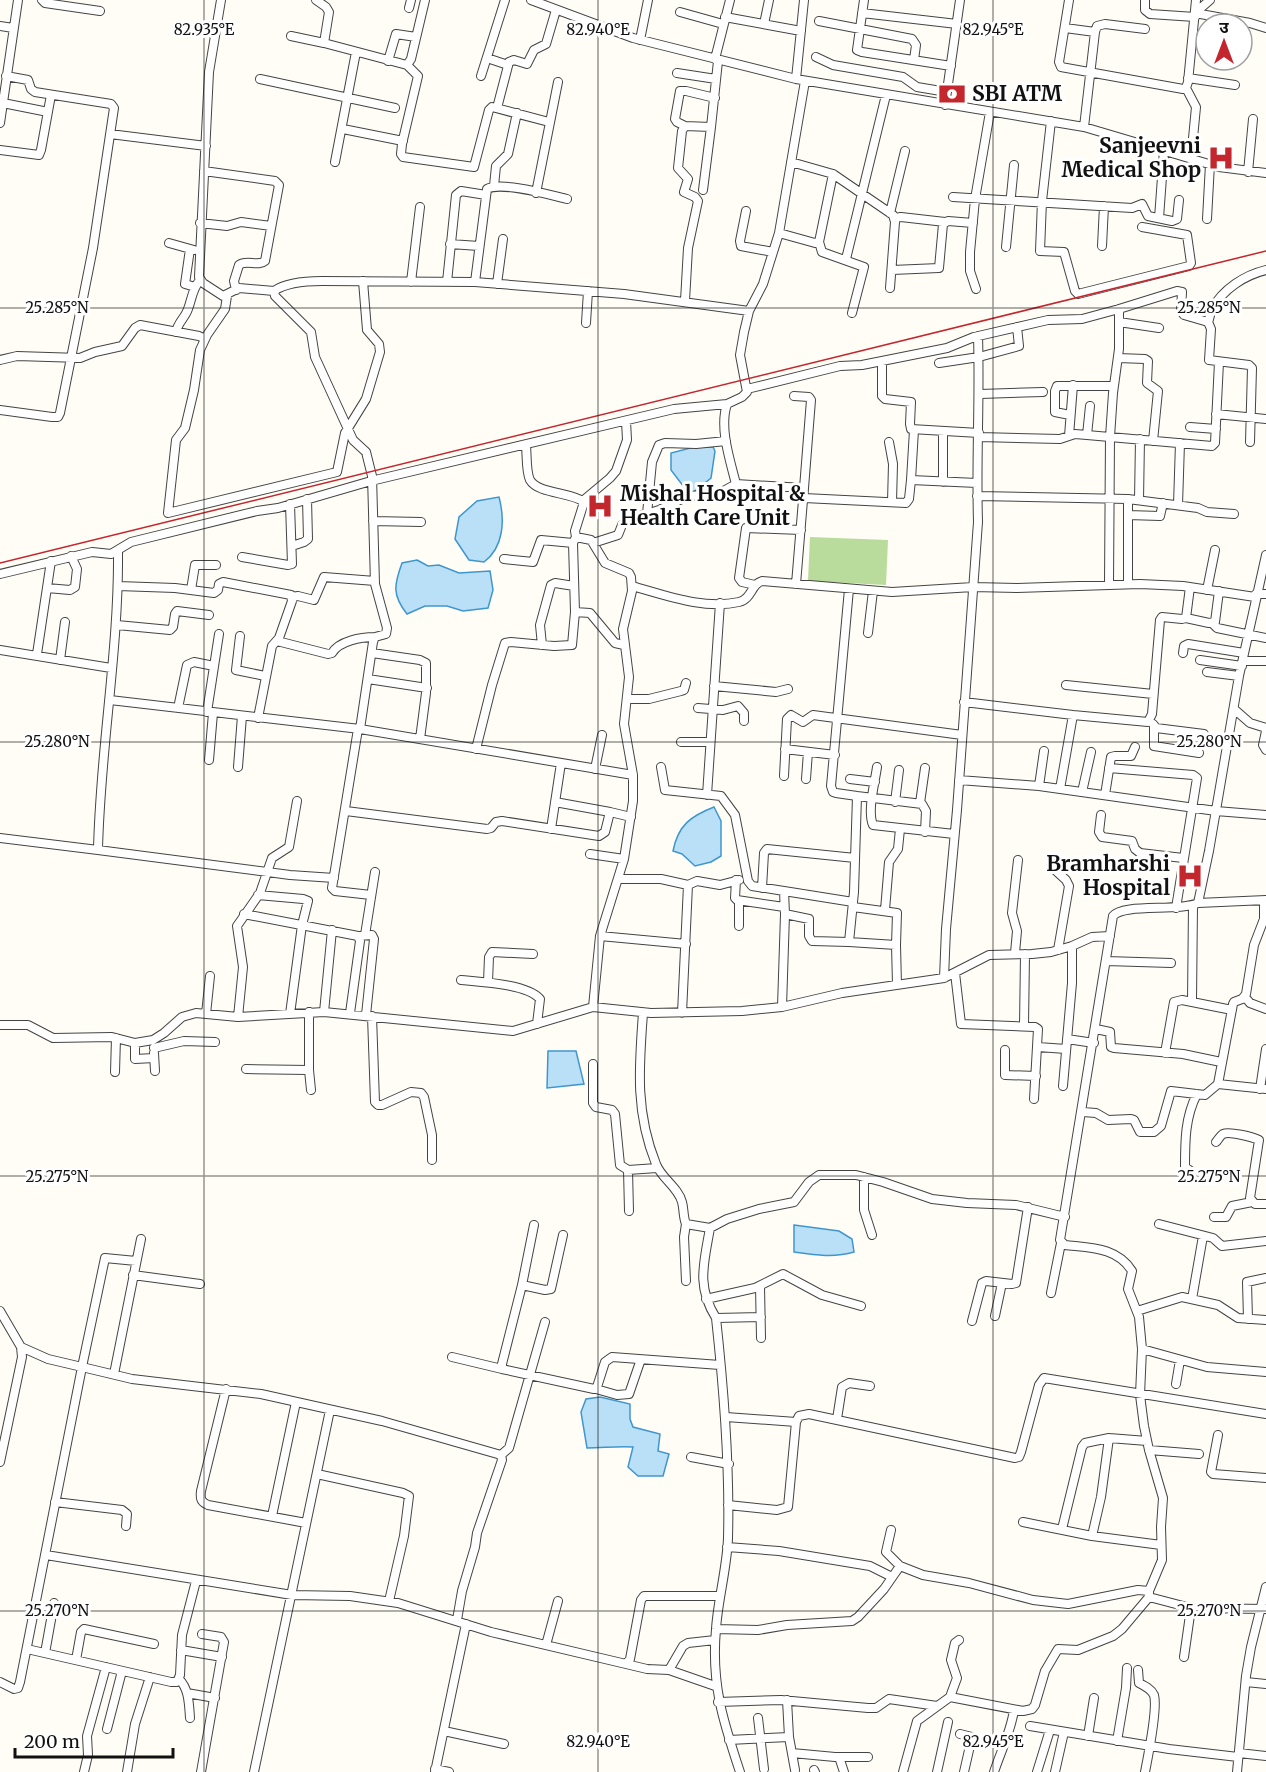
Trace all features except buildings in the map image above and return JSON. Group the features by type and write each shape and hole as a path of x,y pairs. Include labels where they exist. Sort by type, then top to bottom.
{"street":[{"path":"0,123 18,0"},
{"path":"42,0 45,3 100,11"},
{"path":"176,332 178,324 188,310 197,284 201,251 200,223 207,146 210,66 221,0"},
{"path":"316,0 329,12 324,43"},
{"path":"407,65 411,59 425,0"},
{"path":"481,76 505,0"},
{"path":"531,0 640,40 796,79 1084,127 1210,164 1266,174"},
{"path":"640,40 648,0"},
{"path":"703,190 715,98 717,60 730,0"},
{"path":"764,24 769,0"},
{"path":"796,79 804,0"},
{"path":"864,0 857,50 951,66"},
{"path":"945,105 960,0"},
{"path":"1069,0 1059,65 1061,67 1186,88"},
{"path":"1145,0 1145,10 1150,14 1194,15"},
{"path":"1198,12 1210,0"},
{"path":"497,108 509,62 514,60 527,64 534,50 544,46 548,40 556,10"},
{"path":"680,12 801,31"},
{"path":"862,13 957,24"},
{"path":"819,21 912,39 916,45 914,60"},
{"path":"1084,127 1097,26 1101,24 1145,29"},
{"path":"1191,159 1196,107 1186,88 1194,24"},
{"path":"0,26 13,28"},
{"path":"1065,28 1095,32"},
{"path":"388,61 396,34 416,37"},
{"path":"291,36 407,65 418,76 403,141 401,154 404,158 474,167 489,110 492,107 549,122"},
{"path":"335,162 356,52"},
{"path":"816,57 833,65 903,77 918,87 947,92"},
{"path":"487,58 508,65"},
{"path":"676,73 716,79"},
{"path":"0,410 58,417 93,248 113,106 32,91 29,82 25,79 6,76"},
{"path":"1188,78 1235,85"},
{"path":"260,80 395,108"},
{"path":"0,574 71,556 95,552 111,554 131,542 290,504 371,481 680,408 727,404 744,396 747,389 740,355 749,311 763,284 779,233 806,81"},
{"path":"536,193 558,82"},
{"path":"711,127 685,126 675,119 680,91 686,90 715,98"},
{"path":"0,150 39,155 51,95"},
{"path":"846,260 885,95"},
{"path":"3,103 48,111"},
{"path":"976,290 970,271 973,223 990,112"},
{"path":"494,186 496,166 508,154 517,113"},
{"path":"1248,172 1253,119"},
{"path":"1051,121 1042,201 1040,251 1064,252 1075,291 1078,294 1190,266 1187,234 1142,227"},
{"path":"685,126 682,131 678,168 687,179 684,192 695,196 698,201 689,238 685,301"},
{"path":"343,129 403,141"},
{"path":"110,134 207,146"},
{"path":"890,288 892,216 905,150"},
{"path":"1159,218 1164,150"},
{"path":"791,162 833,174 863,192 892,216 973,223"},
{"path":"1207,219 1210,164"},
{"path":"1006,248 1014,165"},
{"path":"204,171 278,183 265,261 261,264 244,262 239,265 234,280 236,290"},
{"path":"833,174 819,242 822,252 862,265 865,269 852,313"},
{"path":"475,282 487,189 494,186 567,199"},
{"path":"447,282 457,193 486,195"},
{"path":"952,197 1132,208 1142,204 1149,216 1175,220 1179,200"},
{"path":"1102,246 1104,206"},
{"path":"411,282 420,207"},
{"path":"746,211 741,246 773,252"},
{"path":"200,223 227,226 241,222 271,226"},
{"path":"892,270 939,268 942,226 945,222"},
{"path":"779,233 815,243 819,242"},
{"path":"497,284 503,239"},
{"path":"170,243 201,251"},
{"path":"450,244 479,246"},
{"path":"190,249 185,284 197,284 223,296 236,290 274,291 305,282 475,282 685,301 718,308 749,311"},
{"path":"1250,442 1251,366 1211,361 1208,358 1211,329 1208,322 1212,309 1230,289 1247,276 1266,270"},
{"path":"226,296 225,309 200,350 185,428 176,440 168,513 334,474 338,470 344,436 366,399 380,352 379,344 367,330 363,281"},
{"path":"274,291 275,296 311,332 313,352 355,444 366,452 372,477 375,581 379,604 387,628 386,634 339,645 328,654 277,641"},
{"path":"586,322 588,291"},
{"path":"747,389 840,366 862,365 951,347 978,336 1053,319 1082,318 1180,291 1183,295 1182,313 1187,317 1208,322"},
{"path":"1109,584 1110,437 1118,358 1119,309"},
{"path":"1119,322 1159,328"},
{"path":"0,360 17,356 80,358 122,346 138,326 199,336 205,339"},
{"path":"939,363 979,357 1019,346 1017,327"},
{"path":"944,978 978,522 980,394 978,336"},
{"path":"1118,358 1148,361 1148,383 1158,391 1153,441"},
{"path":"882,361 882,396 885,399 911,402 910,427 914,430 1060,440 1075,434 1212,446 1215,443 1219,362"},
{"path":"1069,436 1073,385"},
{"path":"1070,415 1055,412 1054,390 1057,386 1114,386"},
{"path":"980,394 1043,392"},
{"path":"794,396 809,397 811,400 796,584"},
{"path":"727,404 726,441 736,484"},
{"path":"1087,435 1090,406"},
{"path":"1216,414 1266,418"},
{"path":"476,749 505,643 572,645 575,612 575,531 584,502 616,471 627,440 626,421"},
{"path":"1190,427 1216,429"},
{"path":"804,498 908,501 914,430"},
{"path":"943,482 944,431"},
{"path":"1139,500 1140,440"},
{"path":"647,514 652,462 660,445 726,441"},
{"path":"889,442 893,464 892,502"},
{"path":"1178,505 1180,443"},
{"path":"526,446 529,478 532,483 542,489 574,496 584,502"},
{"path":"911,480 977,483"},
{"path":"593,543 616,537 624,522 659,510 684,498 718,494 736,484 804,488"},
{"path":"977,496 1128,499 1198,508 1207,512 1234,514"},
{"path":"292,546 308,539 307,499"},
{"path":"1128,499 1128,584"},
{"path":"1128,515 1160,516 1162,515 1162,503"},
{"path":"242,557 291,565 293,562 290,504"},
{"path":"373,520 421,522"},
{"path":"755,585 742,582 739,578 746,528 801,530"},
{"path":"504,559 533,562 541,540 588,539 605,563 629,573 631,577 632,594 623,629 629,677 624,731 633,775 631,817 619,879 600,936 593,1007"},
{"path":"1208,590 1215,550"},
{"path":"98,850 99,795 117,624 118,551"},
{"path":"1192,1001 1195,904 1216,811 1239,676 1266,555"},
{"path":"47,588 70,590 75,587 77,569 71,556"},
{"path":"37,654 51,561"},
{"path":"191,590 195,565 216,565"},
{"path":"118,586 217,592 219,584 223,582 314,600 324,577 375,581"},
{"path":"632,586 696,602 720,603 743,601 752,593 755,585 762,581 873,591 1128,584 1266,594"},
{"path":"542,645 540,625 551,585 555,583 574,585"},
{"path":"1186,618 1190,587"},
{"path":"849,589 832,789 836,793 920,803 926,808 925,832"},
{"path":"868,633 873,591"},
{"path":"1212,623 1216,620 1219,591"},
{"path":"258,718 272,645 277,641 292,597"},
{"path":"707,795 720,603"},
{"path":"117,624 170,630 177,611 209,615"},
{"path":"575,612 590,613 615,643 624,645"},
{"path":"1199,753 1154,746 1153,694 1160,620 1162,617 1186,618 1212,623 1217,628 1248,636 1266,638"},
{"path":"60,660 65,622"},
{"path":"209,760 210,712 219,634"},
{"path":"240,636 236,670 265,676"},
{"path":"371,895 333,890 375,637"},
{"path":"1182,653 1184,646 1188,645 1243,660"},
{"path":"0,650 37,654 111,668"},
{"path":"372,653 424,661 426,688 420,739"},
{"path":"1200,660 1266,661"},
{"path":"178,708 187,664 194,662 214,666"},
{"path":"1207,672 1239,676"},
{"path":"368,679 426,688"},
{"path":"627,699 649,699 681,691 684,690 686,682"},
{"path":"1066,685 1153,694"},
{"path":"714,686 779,692 788,689"},
{"path":"110,700 359,729 633,775"},
{"path":"964,702 1152,723 1204,734"},
{"path":"698,708 723,710 738,706 744,713 744,721"},
{"path":"1234,709 1250,723 1266,729 1263,745 1266,750"},
{"path":"784,776 788,717 794,716 803,722 808,721 813,715 962,735"},
{"path":"1060,789 1073,715"},
{"path":"238,767 242,716"},
{"path":"595,769 602,735"},
{"path":"681,742 710,742"},
{"path":"1105,795 1113,756 1131,756 1135,747"},
{"path":"785,749 835,755"},
{"path":"1039,786 1044,751"},
{"path":"806,779 808,752"},
{"path":"1082,792 1091,752"},
{"path":"551,829 561,763"},
{"path":"661,766 665,790 721,796 734,812 748,881 752,886 897,913 897,985"},
{"path":"877,767 872,798 871,822 873,825 954,834"},
{"path":"920,803 924,768"},
{"path":"1109,768 1193,775 1197,778 1176,908"},
{"path":"895,801 900,770"},
{"path":"850,778 875,782"},
{"path":"959,780 1039,786 1194,806 1216,811 1266,815"},
{"path":"849,942 853,904 857,796"},
{"path":"238,1017 243,962 237,930 238,922 258,895 272,858 289,847 297,801"},
{"path":"555,802 631,817"},
{"path":"346,811 487,829 496,822 502,821 599,836 605,832 610,812"},
{"path":"1101,815 1099,832 1102,837 1131,841 1140,853 1183,858"},
{"path":"885,910 889,862 898,849 900,829"},
{"path":"0,838 290,875 334,878"},
{"path":"762,888 764,853 767,849 855,858"},
{"path":"590,854 624,859"},
{"path":"1015,953 1017,931 1012,913 1018,860"},
{"path":"1053,868 1069,886 1058,951"},
{"path":"350,1013 360,941 375,872"},
{"path":"619,879 661,879 688,885 697,881 720,885 736,880 748,881"},
{"path":"736,880 735,898 740,901 785,910 809,919 809,936 812,941 896,945"},
{"path":"682,1013 688,885"},
{"path":"782,1007 784,891"},
{"path":"258,895 306,899 308,904 302,925 290,1014"},
{"path":"1051,1293 1083,1112 1113,916 1121,910 1176,908 1195,904 1265,900 1265,920 1254,945 1245,997 1250,1003 1266,1009"},
{"path":"739,926 740,901"},
{"path":"244,914 372,935 374,939 369,1016 375,1102 382,1105 411,1092 421,1093 424,1097 432,1136 432,1160"},
{"path":"324,1012 332,930"},
{"path":"600,936 686,944"},
{"path":"155,1071 153,1044 182,1017 196,1013 238,1017 309,1012 350,1013 513,1031 593,1007 643,1013 682,1013 782,1007 842,993 944,978 985,956 1058,951 1092,937 1110,936"},
{"path":"1063,1086 1072,983 1072,946"},
{"path":"488,982 489,957 492,952 533,954"},
{"path":"1024,1026 1025,954"},
{"path":"1106,961 1171,963"},
{"path":"955,974 961,1024 1024,1026 1038,1029 1034,1100"},
{"path":"206,1014 210,976"},
{"path":"461,980 488,982 527,990 538,997 540,1002 537,1024"},
{"path":"1083,1112 1096,1113 1108,1120 1134,1120 1140,1132 1158,1131 1171,1091 1205,1095 1218,1084 1234,1002 1245,997"},
{"path":"1165,1053 1174,1002 1192,1001 1232,1010"},
{"path":"309,1012 311,1090"},
{"path":"643,1013 641,1113 647,1141 657,1168 682,1200 686,1224 684,1237 686,1281"},
{"path":"0,1025 28,1025 53,1038 116,1038 135,1043 153,1044 184,1041 215,1042"},
{"path":"1096,1029 1110,1032 1110,1043 1114,1048 1183,1054 1221,1062"},
{"path":"115,1072 116,1038"},
{"path":"1067,1039 1094,1043"},
{"path":"135,1043 135,1059 154,1058"},
{"path":"1038,1047 1066,1049"},
{"path":"1218,1084 1263,1089 1266,1049"},
{"path":"1005,1050 1005,1075 1036,1076"},
{"path":"593,1064 593,1103 596,1107 612,1110 615,1114 620,1165 628,1170 657,1168"},
{"path":"246,1070 309,1070"},
{"path":"1192,1173 1185,1167 1185,1137 1189,1111 1197,1094"},
{"path":"1216,1142 1227,1133 1254,1137 1259,1140 1251,1193 1252,1202"},
{"path":"628,1170 629,1211"},
{"path":"686,1224 710,1228 727,1219 759,1209 794,1202 809,1182 819,1175 864,1177 932,1199 1009,1204 1065,1217"},
{"path":"864,1177 864,1210 872,1235"},
{"path":"1214,1217 1226,1217 1232,1206 1252,1202 1266,1204"},
{"path":"972,1321 982,1283 986,1281 1012,1284 1017,1279 1028,1207"},
{"path":"1159,1224 1213,1239 1222,1246 1266,1241"},
{"path":"502,1369 534,1225"},
{"path":"710,1228 702,1276 706,1299 716,1318 729,1464 727,1547 715,1640 715,1686 740,1772"},
{"path":"522,1286 545,1290 551,1288 563,1235"},
{"path":"1192,1299 1203,1236"},
{"path":"114,1374 141,1239"},
{"path":"950,1697 1027,1711 1035,1705 1046,1671 1058,1649 1078,1650 1113,1636 1122,1629 1149,1594 1162,1560 1163,1498 1149,1450 1140,1395 1142,1349 1137,1311 1128,1289 1132,1271 1123,1259 1108,1250 1061,1243"},
{"path":"0,1682 9,1688 18,1688 105,1258 136,1261"},
{"path":"133,1275 200,1284"},
{"path":"706,1299 760,1286 780,1275 786,1275 822,1295 861,1306"},
{"path":"1248,1319 1247,1282 1266,1278"},
{"path":"995,1316 1002,1283"},
{"path":"760,1286 761,1338"},
{"path":"1137,1311 1178,1298 1218,1305 1234,1317 1266,1320"},
{"path":"0,1311 21,1347 22,1361 0,1462"},
{"path":"716,1318 761,1317"},
{"path":"501,1455 509,1448 545,1322"},
{"path":"21,1347 48,1359 114,1374 162,1383 226,1389 382,1421 501,1455"},
{"path":"1142,1349 1207,1367 1266,1372"},
{"path":"452,1357 617,1395 629,1394 640,1362 638,1360"},
{"path":"596,1389 603,1366 608,1359 617,1357 720,1365"},
{"path":"1176,1384 1180,1360"},
{"path":"728,1505 777,1510 788,1507 796,1422 799,1416 809,1414 1016,1458 1021,1452 1039,1385 1044,1378 1266,1414"},
{"path":"837,1419 842,1387 849,1383 870,1386"},
{"path":"226,1389 200,1497 202,1502 306,1523"},
{"path":"272,1516 296,1402"},
{"path":"254,1772 330,1410"},
{"path":"726,1417 796,1422"},
{"path":"1218,1435 1211,1472 1213,1474 1266,1478"},
{"path":"1062,1529 1082,1447 1089,1442 1109,1438 1147,1441"},
{"path":"1092,1536 1101,1497 1109,1438"},
{"path":"1149,1450 1199,1454"},
{"path":"457,1620 477,1533 502,1460 501,1455"},
{"path":"691,1457 729,1464"},
{"path":"317,1474 410,1496 389,1601"},
{"path":"55,1502 122,1510 127,1514 126,1526"},
{"path":"1023,1522 1092,1536 1161,1545"},
{"path":"891,1530 886,1552 900,1566 922,1575 969,1583 1033,1600 1068,1604 1138,1590 1191,1608 1264,1609"},
{"path":"727,1547 779,1551 870,1566 891,1577"},
{"path":"46,1555 292,1595 350,1596 389,1601 491,1632 647,1669 669,1670 715,1686"},
{"path":"716,1629 758,1630 787,1625 852,1621 884,1589 900,1566"},
{"path":"179,1679 182,1635 196,1581"},
{"path":"1237,1772 1251,1647 1264,1609 1266,1587"},
{"path":"626,1664 630,1659 641,1600 644,1596 720,1596"},
{"path":"546,1645 558,1600"},
{"path":"45,1653 54,1604"},
{"path":"1184,1657 1191,1608"},
{"path":"449,1772 435,1770 466,1624"},
{"path":"76,1660 81,1632 84,1629 154,1644"},
{"path":"201,1772 222,1657 223,1638 202,1634"},
{"path":"669,1670 683,1646 688,1643 715,1640"},
{"path":"903,1772 917,1721 950,1697 957,1678 951,1660 955,1643 959,1640"},
{"path":"27,1649 171,1682 177,1682 179,1679"},
{"path":"181,1650 222,1657"},
{"path":"84,1772 88,1755 87,1736 106,1667"},
{"path":"1118,1741 1127,1668"},
{"path":"1138,1670 1139,1683 1150,1689 1154,1697 1150,1746 1145,1772"},
{"path":"107,1729 122,1671"},
{"path":"127,1772 135,1724 150,1677"},
{"path":"179,1679 186,1685 190,1718"},
{"path":"1246,1682 1266,1684"},
{"path":"187,1693 215,1698"},
{"path":"1088,1736 1094,1698"},
{"path":"718,1702 787,1700 876,1708 889,1699 938,1706"},
{"path":"787,1700 789,1737 795,1770"},
{"path":"994,1772 1012,1726 1014,1710"},
{"path":"758,1718 764,1769"},
{"path":"937,1772 948,1722"},
{"path":"1030,1726 1150,1746 1266,1756"},
{"path":"1037,1772 1050,1730"},
{"path":"444,1731 504,1744"},
{"path":"1056,1772 1064,1732"},
{"path":"960,1734 972,1737 964,1772"},
{"path":"729,1740 789,1737"},
{"path":"792,1753 868,1757"},
{"path":"839,1757 844,1772"}],"green space":[{"path":"810,537 888,540 886,585 808,581"}],"water":[{"path":"694,447 713,447 715,451 711,478 690,495 671,470 671,453"},
{"path":"499,497 502,524 496,549 484,562 469,560 455,539 459,517 477,501"},
{"path":"417,560 428,566 439,565 459,573 490,571 493,590 488,608 463,611 447,606 425,606 407,614 397,595 397,578 402,563"},
{"path":"714,807 721,821 721,856 711,862 695,866 682,854 673,851 675,842 682,828 692,818"},
{"path":"548,1051 576,1051 584,1084 547,1088"},
{"path":"794,1225 839,1231 852,1239 854,1252 817,1255 794,1252"},
{"path":"600,1397 630,1404 630,1419 633,1427 660,1434 658,1451 669,1454 663,1476 638,1476 628,1467 633,1447 587,1448 581,1412 586,1399"}],"railway":[{"path":"0,563 1266,251"}],"place":[{"name":"SBI ATM","path":"952,94"},
{"name":"Sanjeevni Medical Shop","path":"1221,158"},
{"name":"Mishal Hospital & Health Care Unit","path":"600,506"},
{"name":"Bramharshi Hospital","path":"1190,876"}]}
